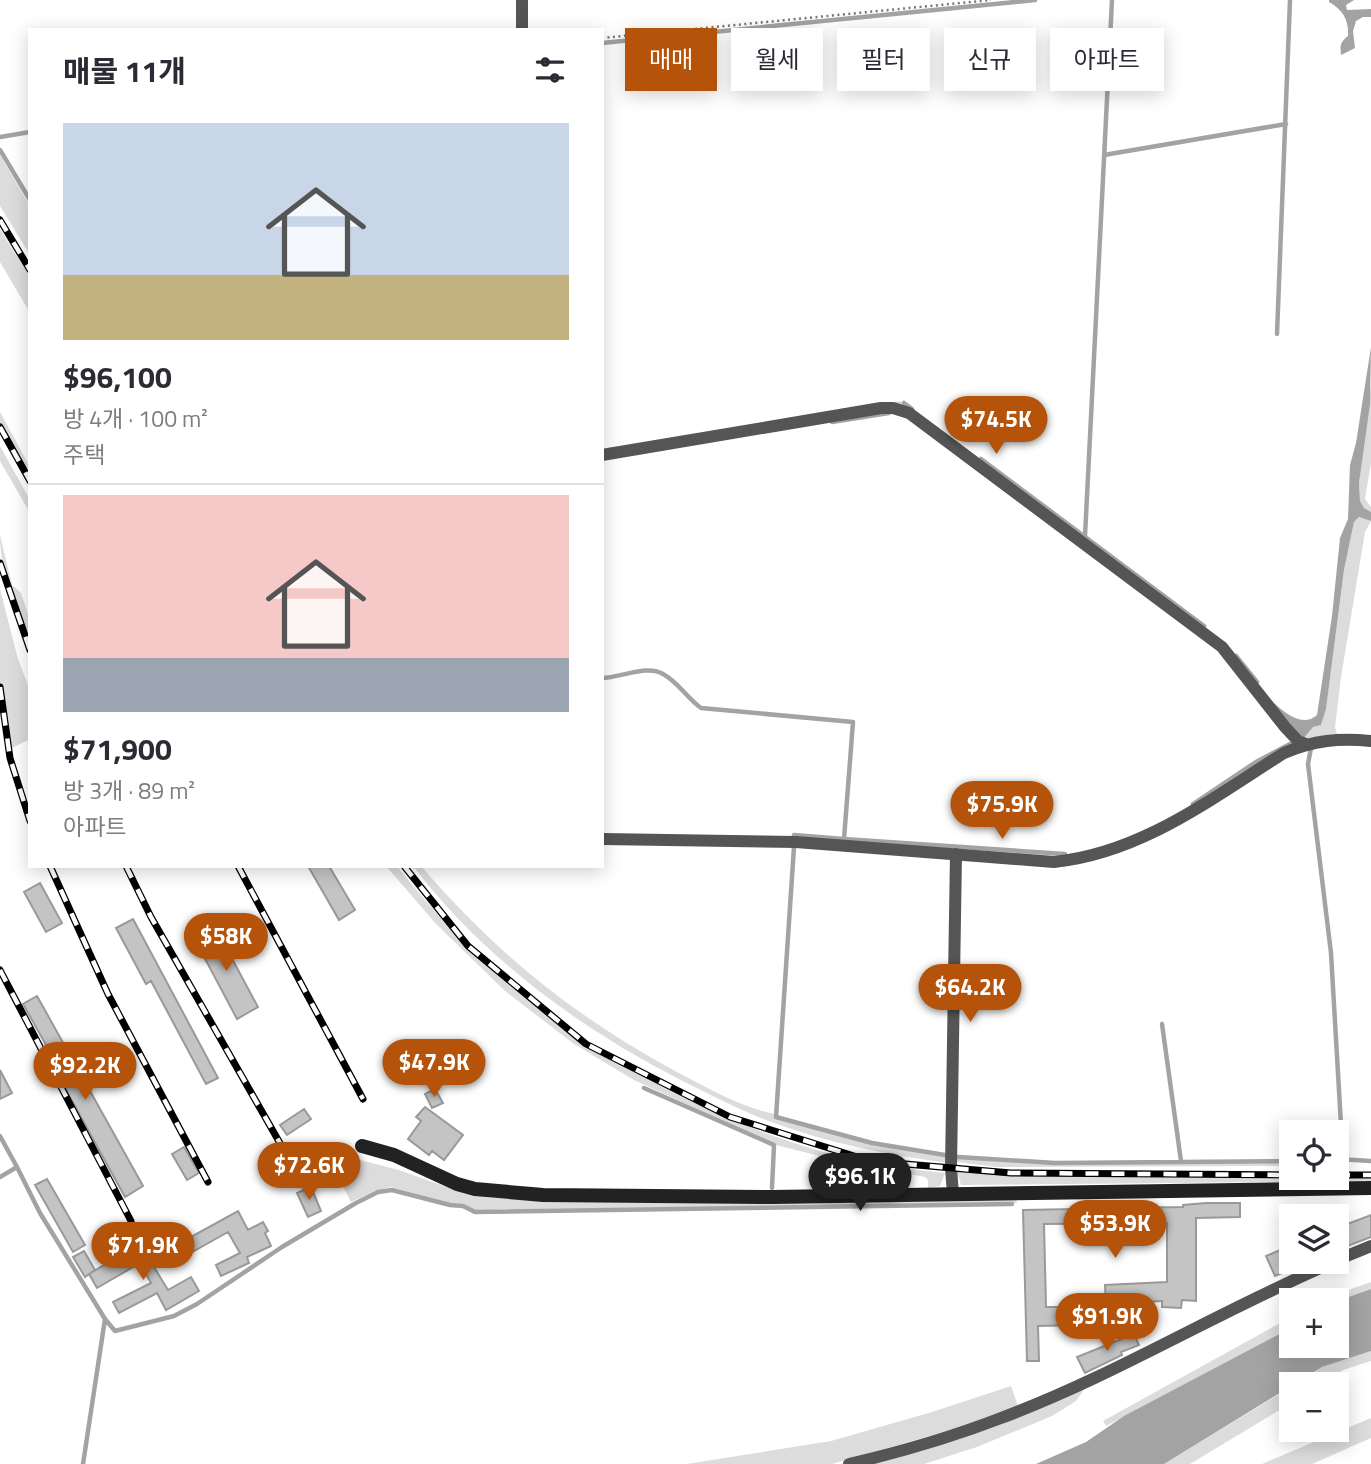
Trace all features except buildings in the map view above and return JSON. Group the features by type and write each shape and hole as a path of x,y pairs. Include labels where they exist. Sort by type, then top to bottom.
{"street":[{"path":"522,0 522,28"},
{"path":"604,455 881,408 901,410 967,455 1222,647 1285,727 1298,741 1306,744"},
{"path":"604,839 796,842 1054,862 1103,853 1127,845 1173,822 1284,753 1306,744 1336,738 1371,741"},
{"path":"953,1194 951,1168 956,855"},
{"path":"362,1146 394,1154 457,1184 517,1194 692,1197 1371,1188"},
{"path":"1349,1255 1371,1246"},
{"path":"849,1464 912,1448 1003,1418 1099,1375 1304,1274"}],"path":[{"path":"604,38 991,0"}],"shaded area":[{"path":"1329,0 1354,0 1346,5 1347,10 1371,9 1371,17 1356,21 1353,31 1355,48 1341,55 1341,44 1348,36 1346,20"},
{"path":"0,155 28,203 28,252 0,206"},
{"path":"0,229 28,274 28,310 0,262"},
{"path":"1371,347 1370,404 1359,483 1360,501 1364,508 1371,512 1371,521 1359,517 1354,522 1344,570 1326,709 1321,725 1313,727 1304,738 1267,697 1297,719 1311,719 1317,715 1332,616 1340,538 1348,519 1350,465"},
{"path":"1371,384 1371,463 1365,499 1371,512 1364,508 1360,501 1359,483"},
{"path":"900,401 1222,643 1304,738 1313,727 1321,725 1326,709 1344,570 1354,522 1359,517 1371,521 1365,532 1341,677 1335,727 1337,734 1304,740 1296,736 1222,645 910,411 894,405 604,453"},
{"path":"0,412 28,463 28,475 0,425"},
{"path":"0,446 28,496 28,510 0,461"},
{"path":"0,535 12,585 21,593 28,614 28,643 6,579"},
{"path":"0,589 18,659 28,686 28,740 10,749 0,703"},
{"path":"388,868 399,868 442,919 493,969 549,1014 608,1055 671,1091 737,1122 804,1146 871,1163 945,1173 940,1186 928,1188 928,1180 925,1177 839,1161 776,1145 634,1080 574,1044 505,991 436,924"},
{"path":"415,868 423,868 509,956 571,1006 677,1072 737,1102 775,1114 775,1117 861,1141 949,1157 947,1163 861,1148 798,1131 718,1099 658,1068 580,1021 543,994 507,965 442,901"},
{"path":"957,1158 1055,1164 1279,1162 1279,1166 996,1167 957,1162"},
{"path":"360,1160 399,1170 466,1194 495,1198 615,1202 1016,1198 1017,1203 474,1210 463,1204 391,1187 351,1202 334,1169"},
{"path":"957,1172 1113,1177 1279,1177 1279,1182 961,1185"},
{"path":"1349,1176 1371,1176 1371,1181 1349,1181"},
{"path":"1371,1282 1371,1289 1349,1297 1349,1290"},
{"path":"1371,1289 1371,1351 1314,1372 1279,1372 1279,1393 1164,1464 1036,1464 1086,1442 1124,1416 1279,1334 1279,1358 1349,1358 1349,1297"},
{"path":"1279,1324 1279,1335 1268,1341 1106,1426 1103,1421"},
{"path":"1371,1351 1371,1361 1340,1372 1314,1372"},
{"path":"1088,1384 1076,1401 1052,1416 977,1447 924,1464 864,1464"},
{"path":"1011,1386 1018,1406 995,1417 832,1464 687,1464 831,1441"},
{"path":"1279,1394 1279,1410 1190,1464 1164,1464"},
{"path":"1371,1418 1371,1438 1312,1464 1262,1464 1314,1442 1349,1442 1349,1427"}],"waterway":[{"path":"604,43 1035,0"},
{"path":"1085,536 1112,0"},
{"path":"1277,334 1290,0"},
{"path":"1104,155 1286,124"},
{"path":"0,137 28,132"},
{"path":"0,150 28,197"},
{"path":"904,403 912,409"},
{"path":"832,422 889,413"},
{"path":"981,459 1204,626"},
{"path":"1236,656 1257,682"},
{"path":"604,678 657,671 673,681 701,708 853,722 844,839 1065,854"},
{"path":"1193,804 1256,762 1290,744"},
{"path":"1311,748 1308,764 1331,953 1341,1120"},
{"path":"794,835 844,839"},
{"path":"794,847 776,1117 872,1143 945,1155"},
{"path":"1162,1024 1181,1161"},
{"path":"644,1088 774,1145 772,1188"},
{"path":"0,1136 17,1167 0,1177"},
{"path":"958,1157 1055,1163 1279,1161"},
{"path":"1349,1160 1371,1161"},
{"path":"17,1167 40,1213 105,1319 83,1464"},
{"path":"105,1319 115,1331 174,1316 356,1203 378,1192 392,1190 463,1206 475,1212 1012,1204"}],"railway":[{"path":"0,220 28,267"},
{"path":"0,427 28,477"},
{"path":"0,563 28,644"},
{"path":"0,687 10,758 28,815"},
{"path":"51,868 108,994 208,1182"},
{"path":"127,868 151,917 281,1145"},
{"path":"239,868 363,1099"},
{"path":"406,868 468,946 586,1044 730,1117 870,1161 1011,1173 1279,1175"},
{"path":"0,970 131,1221"},
{"path":"1349,1175 1371,1175"}]}
